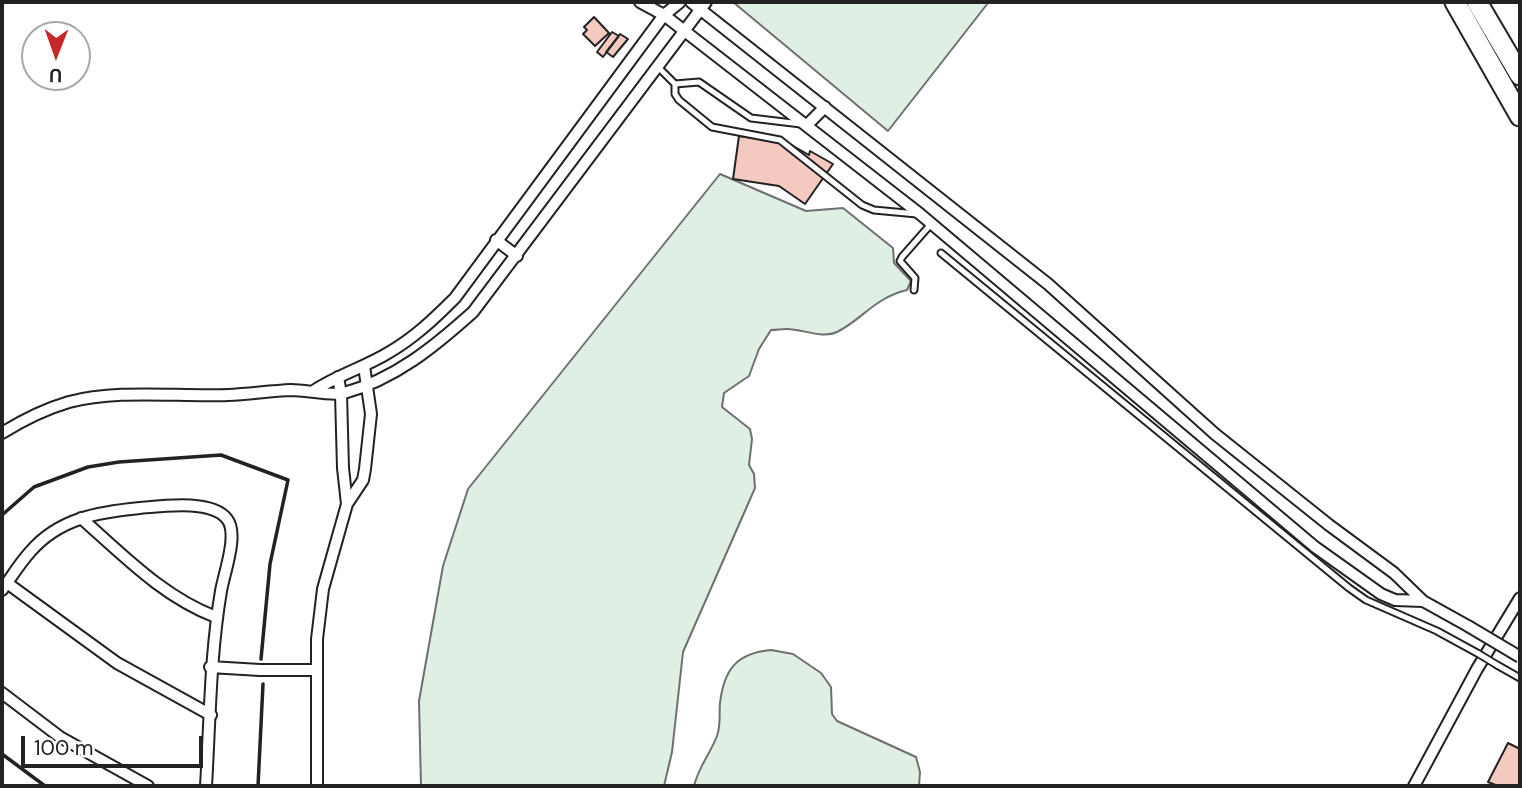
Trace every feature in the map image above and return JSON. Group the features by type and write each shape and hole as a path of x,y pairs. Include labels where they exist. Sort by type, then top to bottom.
{"highway":[{"path":"1455,2 1520,116"},
{"path":"1477,2 1520,75"}],"street":[{"path":"640,2 664,15 920,214 1315,547 1381,594 1395,600 1423,600"},
{"path":"315,390 388,353 426,327 455,298 664,15 680,2"},
{"path":"691,2 703,6 1048,284 1215,434 1329,526 1394,573 1423,600 1520,657"},
{"path":"2,433 26,418 69,402 105,396 229,395 315,390 341,394 391,375 438,344 473,312 703,6"},
{"path":"807,125 825,107"},
{"path":"496,240 517,256"},
{"path":"346,504 363,480 365,469 371,414 364,366"},
{"path":"317,786 316,670 323,589 346,504 338,377"},
{"path":"1200,452 1215,434"},
{"path":"1216,465 1232,447"},
{"path":"206,786 211,715 210,667 216,617 232,533 228,519 217,511 199,506 155,506 95,513 58,530 31,550 5,587 117,663 211,715"},
{"path":"82,517 164,589 194,608 216,617"},
{"path":"1414,786 1477,669 1520,598"},
{"path":"210,667 316,670"},
{"path":"2,693 61,737 148,786"}],"lane":[{"path":"658,67 675,84 675,94 679,100 712,127 780,140 862,205 874,210 920,214"},
{"path":"675,84 699,82 751,118 807,125"},
{"path":"914,290 915,278 901,261 902,257 931,224"},
{"path":"941,253 1349,588 1366,600 1437,631 1520,678"}],"green space":[{"path":"733,2 987,2 988,3 888,131"},
{"path":"720,174 806,211 843,208 893,248 894,263 911,281 907,290 877,303 846,327 831,334 771,330 759,349 749,376 724,393 722,407 750,429 752,439 749,465 754,474 755,488 683,652 672,752 664,786 421,786 419,701 443,566 468,489"},
{"path":"771,650 793,654 821,673 831,687 832,714 837,721 916,757 920,772 919,786 694,786 717,736 722,691 729,672 741,659"}],"building":[{"path":"594,17 609,33 595,46 583,34 587,30 584,27"},
{"path":"612,32 619,36 603,57 597,52"},
{"path":"620,34 628,39 613,57 606,52"},
{"path":"739,136 788,143 833,164 805,204 779,186 733,179"},
{"path":"1508,743 1520,749 1520,786 1498,786 1488,782"}],"wall":[{"path":"2,515 34,487 88,467 119,462 221,455 288,480 270,564 261,659"},
{"path":"258,786 263,684"},
{"path":"2,754 45,786"}]}
